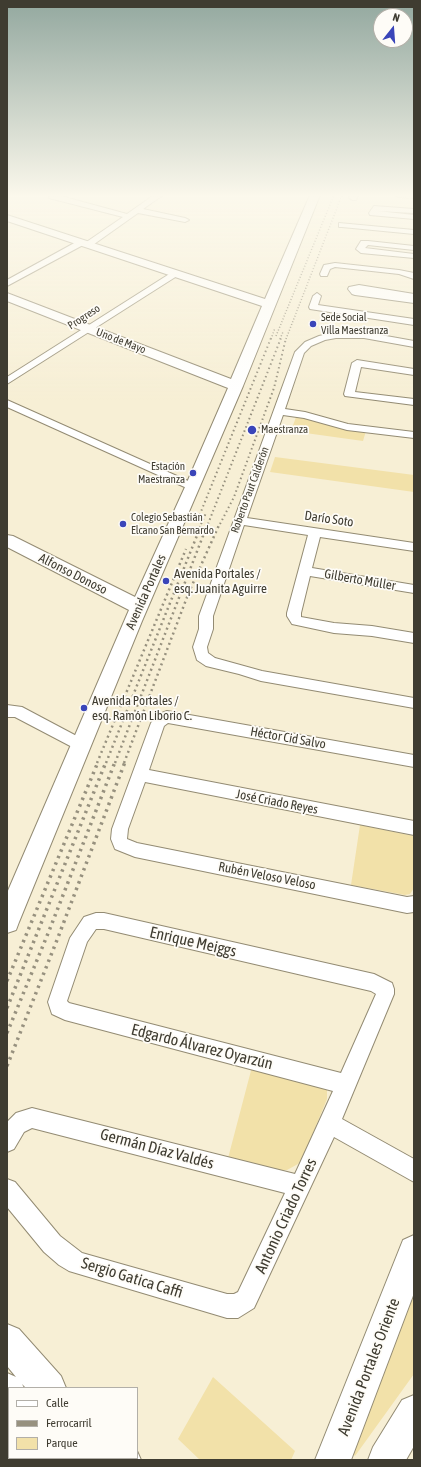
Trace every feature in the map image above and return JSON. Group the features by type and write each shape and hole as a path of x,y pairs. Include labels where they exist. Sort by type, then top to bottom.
{"main road":[{"path":"142,263 270,305"},
{"name":"Avenida Portales","path":"7,922 139,607 193,487 287,263"},
{"name":"Uno de Mayo","path":"7,297 236,386"},
{"name":"Alfonso Donoso","path":"7,540 139,607"},
{"name":"Avenida Portales Oriente","path":"334,1460 414,1251"},
{"path":"7,1341 48,1387"},
{"path":"386,1460 414,1412"}],"street":[{"path":"7,283 46,263"},
{"path":"324,274 329,263"},
{"path":"332,263 414,274"},
{"name":"Progreso","path":"7,380 174,274"},
{"path":"359,288 414,298 370,295 355,292 352,289 359,288"},
{"path":"317,296 313,307 414,321"},
{"name":"Roberto Paut Calderón","path":"283,412 297,357 303,348 308,344 326,337 349,335 414,344"},
{"name":"Roberto Paut Calderón","path":"414,348 358,339 339,340 318,347 312,351 283,412 244,522 214,621 206,630 200,647 202,656 211,662 241,669 261,676 414,703"},
{"path":"414,373 356,366 349,394 414,401"},
{"path":"7,403 193,487"},
{"path":"283,412 306,415 347,427 414,435"},
{"name":"Darío Soto","path":"244,522 414,547"},
{"path":"315,532 294,612 295,619 301,622 340,629 372,631 414,638"},
{"name":"Gilberto Müller","path":"305,571 414,589"},
{"name":"Roberto Paut Calderón","path":"241,669 263,668 414,694"},
{"path":"7,711 17,711 82,745"},
{"name":"Héctor Cid Salvo","path":"140,775 158,723 162,719 174,717 414,761"},
{"name":"José Criado Reyes","path":"140,775 414,828"},
{"name":"Rubén Veloso Veloso","path":"140,775 120,829 119,838 121,844 143,852 407,905 414,904"},
{"name":"Enrique Meiggs","path":"59,1008 57,1002 58,996 79,938 90,923 96,921 104,921 374,983 385,989"},
{"name":"Antonio Criado Torres","path":"238,1306 246,1300 330,1122 345,1084 385,994 385,989"},
{"name":"Edgardo Álvarez Oyarzún","path":"59,1008 78,1015 345,1084"},
{"name":"Germán Díaz Valdés","path":"12,1134 23,1120 32,1118 43,1119 299,1186"},
{"path":"330,1122 414,1171"},
{"name":"Sergio Gatica Caffi","path":"7,1190 52,1244 66,1257 77,1263 227,1306 238,1306"}],"green space":[{"path":"299,416 366,431 363,441 291,431 296,417"},
{"path":"275,457 414,475 414,492 270,472"},
{"path":"360,825 414,836 414,888 410,894 405,895 351,885"},
{"path":"253,1063 327,1086 327,1099 304,1155 298,1164 287,1170 276,1171 227,1162"},
{"path":"414,1261 414,1374 355,1456 345,1445"},
{"path":"213,1377 295,1451 291,1460 200,1460 178,1439"}],"railway":[{"path":"276,336 306,263"},
{"path":"286,339 315,263"},
{"path":"271,339 275,328"},
{"path":"280,339 283,332"},
{"path":"198,519 271,338"},
{"path":"208,524 281,338"},
{"path":"220,524 234,497 274,388 286,338"},
{"path":"201,524 206,513"},
{"path":"106,763 202,523"},
{"path":"115,763 208,523"},
{"path":"124,763 189,592 220,523"},
{"path":"97,763 186,549"},
{"path":"7,981 98,762"},
{"path":"7,1008 106,762"},
{"path":"7,1033 49,931 115,762"},
{"path":"7,1066 125,762"}],"place":[{"name":"Sede Social Villa Maestranza","path":"313,324"},
{"name":"Maestranza","path":"252,430"},
{"name":"Estación Maestranza","path":"193,473"},
{"name":"Colegio Sebastián Elcano San Bernardo","path":"123,524"},
{"name":"Avenida Portales / esq. Juanita Aguirre","path":"166,581"},
{"name":"Avenida Portales / esq. Ramón Liborio C.","path":"84,708"}]}
